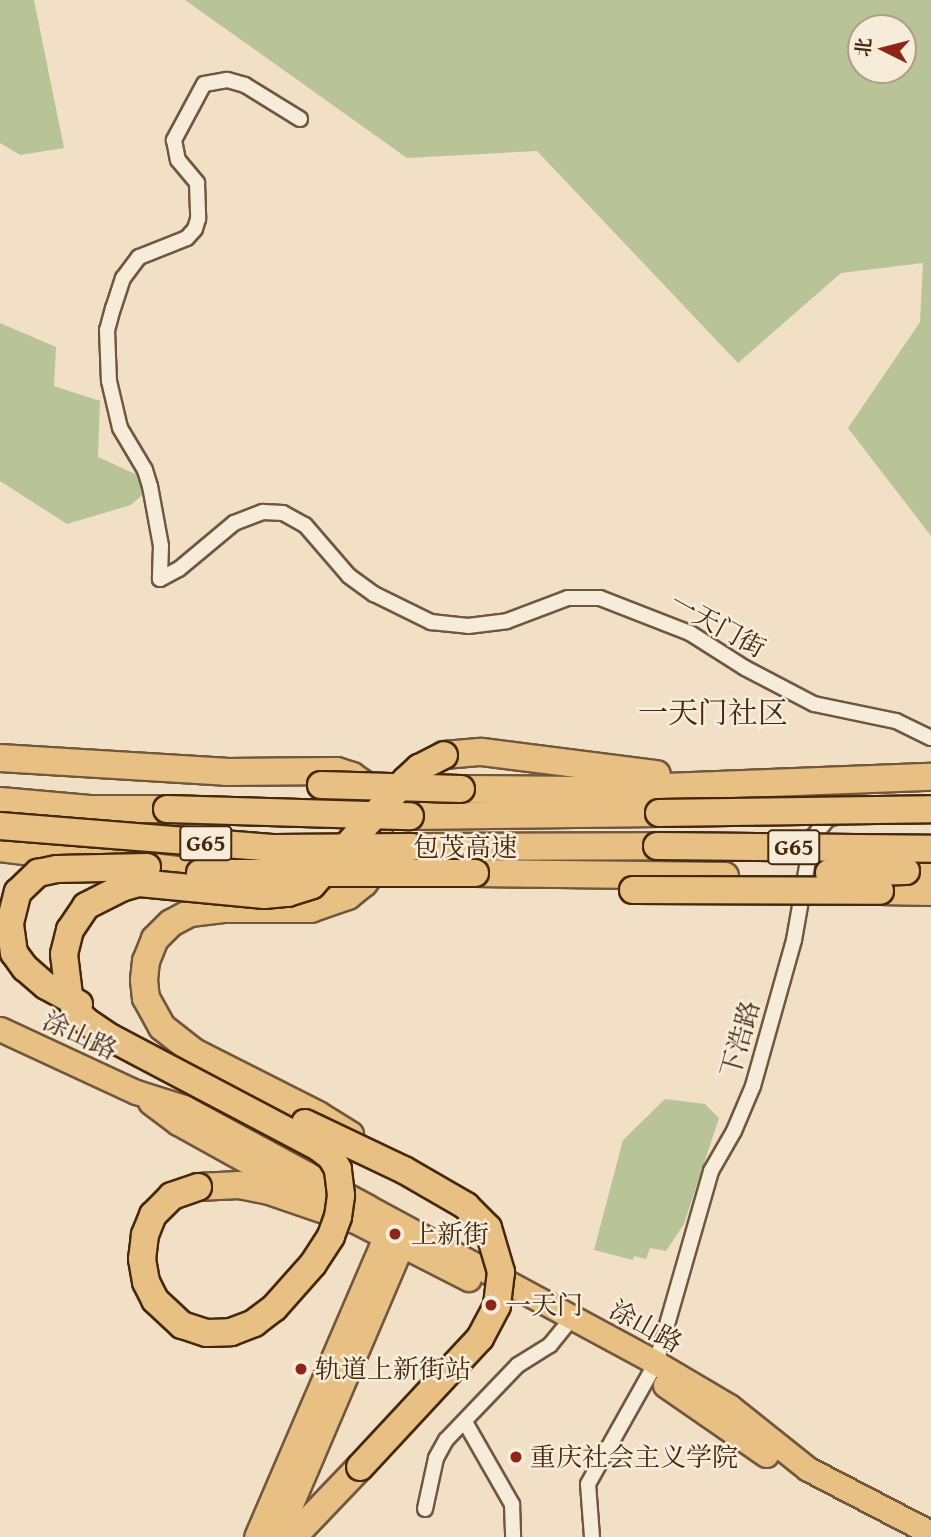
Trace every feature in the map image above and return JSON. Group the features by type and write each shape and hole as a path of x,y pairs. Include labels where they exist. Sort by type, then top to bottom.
{"highway":[{"path":"351,1219 253,1187 198,1187 172,1196 153,1215 145,1235 142,1259 146,1282 155,1300 182,1325 207,1333 231,1332 254,1323 274,1308 313,1264 331,1236 338,1217 341,1195 338,1169 331,1157 318,1147 111,1038 76,1011 69,995 65,954 70,930 86,906 121,888 139,883 264,895 288,893 312,885 406,780 419,768 444,755 482,752 654,791"},
{"path":"0,758 214,778 322,770 352,776 362,783 379,825 372,872 364,883 348,896 311,909 223,908 190,913 171,923 155,939 146,961 146,998 162,1027 194,1052 318,1115 466,1206 488,1228 498,1255 501,1288 489,1323 474,1346 293,1537"},
{"path":"0,775 214,778 461,789 654,791 786,774 844,779 931,779"},
{"name":"包茂高速","path":"0,801 90,809 410,816 654,791 931,808"},
{"name":"包茂高速","path":"0,827 275,848 657,846 931,849"},
{"path":"0,848 200,873 479,873 551,883 931,892"},
{"path":"147,867 57,869 38,873 28,881 18,892 10,923 14,953 25,968 46,986 312,1127 404,1170"},
{"path":"633,883 931,870"}],"main road":[{"name":"涂山路","path":"0,1029 136,1092 184,1107 396,1233 566,1325 729,1406 808,1469 931,1533"},
{"name":"涂山路","path":"136,1092 178,1123 351,1219 396,1233 652,1369 800,1479 912,1537"},
{"path":"256,1537 396,1233"},
{"path":"277,1537 396,1233"}],"street":[{"name":"一天门街","path":"300,119 245,85 227,80 204,85 174,140 178,160 197,183 199,210 195,229 187,238 139,257 123,278 113,308 107,330 109,381 120,428 145,470 150,486 161,546 160,579 179,569 234,523 263,512 283,513 305,525 349,576 374,594 430,622 468,626 507,621 568,598 600,598 690,632 745,668 814,704 896,721 931,738"},
{"name":"下浩路","path":"592,1537 588,1484 652,1369 711,1171 734,1131 752,1086 794,940 812,838 828,819 908,797 931,779"},
{"path":"425,1508 436,1458 446,1440 518,1365 550,1345 566,1325"},
{"path":"465,1422 512,1504 513,1537"}],"green space":[{"path":"0,0 34,0 64,148 20,155 0,143"},
{"path":"185,0 931,0 931,536 848,428 920,322 923,263 841,273 738,363 537,151 407,158"},
{"path":"0,323 56,347 54,386 100,401 98,457 155,483 131,505 67,524 0,481"},
{"path":"665,1099 705,1104 719,1118 684,1224 666,1251 650,1248 646,1259 634,1256 633,1260 594,1250 623,1140"}],"place":[{"name":"上新街","path":"395,1234"},
{"name":"一天门","path":"491,1305"},
{"name":"轨道上新街站","path":"301,1369"},
{"name":"重庆社会主义学院","path":"516,1457"}],"district":[{"name":"一天门社区","path":"713,712"}]}
